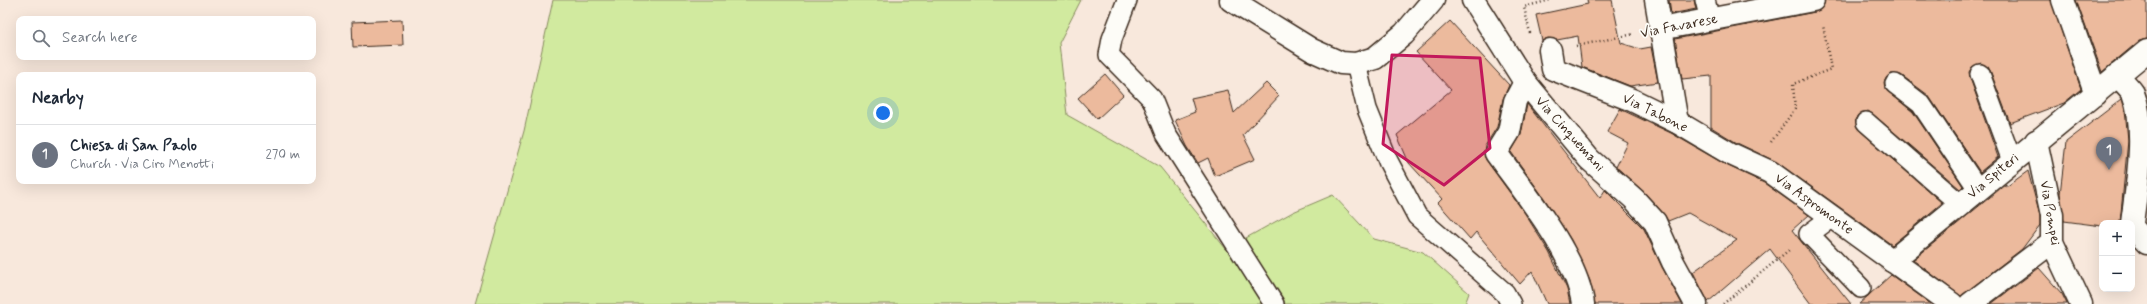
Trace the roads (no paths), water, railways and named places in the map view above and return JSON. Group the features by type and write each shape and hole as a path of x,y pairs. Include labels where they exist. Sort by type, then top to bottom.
{"street":[{"path":"1231,0 1312,50 1341,63 1356,64 1375,58 1404,34 1432,0"},
{"name":"Via Cinquemani","path":"1474,0 1506,48 1525,82 1589,159 1634,199 1656,222 1673,262 1696,304"},
{"path":"1656,0 1677,122"},
{"name":"Via Favarese","path":"1660,29 1708,10 1813,0"},
{"path":"2063,0 2096,94"},
{"name":"Via Tabone","path":"1560,48 1553,68 1632,100 1677,122 1731,154 1770,172"},
{"name":"Via Spiteri","path":"1892,261 2147,51"},
{"path":"2117,75 2132,93 2142,119 2144,153 2133,220"},
{"path":"1525,82 1515,101 1509,132 1496,153 1541,216 1572,268 1582,295 1583,304"},
{"name":"Via Pompei","path":"2036,141 2052,215 2052,242 2081,304"},
{"name":"Via Aspromonte","path":"1770,172 1952,304"},
{"path":"2135,226 2147,223"},
{"path":"2135,230 2147,243"},
{"path":"1970,304 2052,242"}],"lane":[{"path":"1127,0 1112,39 1110,55 1152,99 1166,134 1274,304"},
{"path":"1356,64 1367,109 1388,161 1417,216 1505,293 1511,304"},
{"path":"1980,74 2012,161"},
{"path":"1895,84 1920,104 1978,189"},
{"path":"1866,122 1960,204"},
{"path":"1832,217 1809,234 1860,288"}],"place":[{"name":"Chiesa di San Paolo","path":"2109,170"}]}
